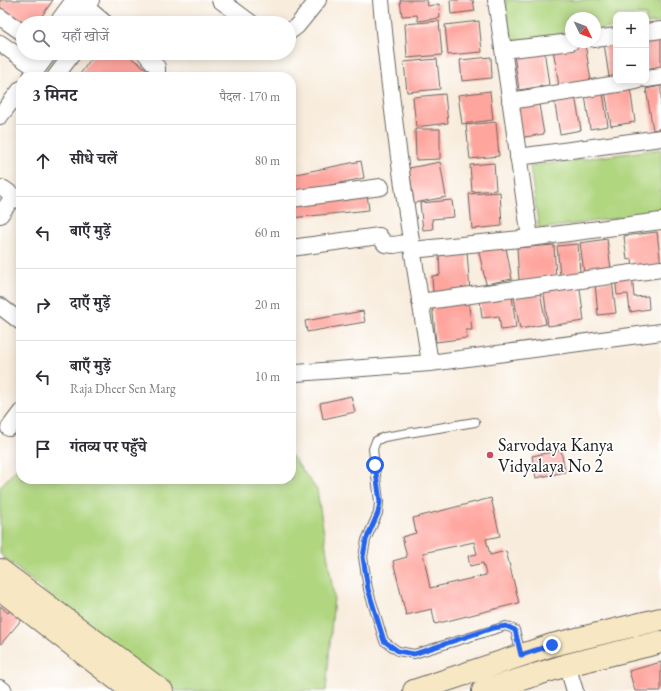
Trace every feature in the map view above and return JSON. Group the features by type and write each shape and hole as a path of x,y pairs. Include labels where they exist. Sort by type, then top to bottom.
{"street":[{"path":"220,0 242,16"},
{"path":"296,27 318,0"},
{"path":"381,0 386,58 411,246 430,363"},
{"path":"496,0 530,238"},
{"path":"84,2 95,16"},
{"path":"66,16 84,2"},
{"path":"77,16 84,2"},
{"path":"0,17 16,28"},
{"path":"649,32 661,30"},
{"path":"601,38 613,36"},
{"path":"0,43 16,54"},
{"path":"503,50 565,43"},
{"path":"59,72 68,60"},
{"path":"151,60 157,67 157,72"},
{"path":"649,79 661,77"},
{"path":"510,101 617,84"},
{"path":"10,110 16,99"},
{"path":"518,157 661,138"},
{"path":"296,198 381,187"},
{"path":"0,188 16,198"},
{"path":"0,215 16,201"},
{"path":"296,247 379,236 385,244 394,246 530,238 661,221"},
{"path":"420,302 661,269"},
{"path":"0,306 16,318"},
{"path":"296,373 430,363 661,332"},
{"path":"9,428 16,419"},
{"path":"0,570 162,691"},
{"path":"0,589 132,691"},
{"path":"414,691 552,645 661,619"},
{"path":"483,691 567,665 661,642"},
{"path":"567,665 575,691"},
{"path":"0,688 4,691"}],"lane":[{"path":"475,422 384,436 376,442 373,449 380,502 378,513 366,540 363,557 368,589 384,641 398,651 414,654 493,628 506,626 515,630 521,655"}],"green space":[{"path":"505,0 661,0 661,22 649,24 649,12 613,12 613,27 601,29 601,12 565,12 565,34 511,41"},
{"path":"661,149 661,212 539,229 530,166"},
{"path":"296,462 317,490 334,597 326,691 163,691 0,554 0,487 16,469 16,484 296,484"}],"building":[{"path":"0,0 53,0 42,16 16,16 16,19 0,7"},
{"path":"400,0 427,0 428,6 439,4 440,18 418,21 417,15 402,16"},
{"path":"450,0 473,0 475,11 451,14"},
{"path":"439,21 442,55 407,58 405,24"},
{"path":"479,21 482,52 448,55 445,25"},
{"path":"661,36 661,66 649,68 649,38"},
{"path":"613,42 613,82 610,84 604,43"},
{"path":"565,47 586,48 591,81 559,86 553,49"},
{"path":"544,49 549,85 519,90 514,54"},
{"path":"491,57 492,78 462,81 460,60"},
{"path":"437,59 440,89 407,92 404,62"},
{"path":"90,60 134,60 151,72 82,72"},
{"path":"661,86 661,128 653,130 646,89"},
{"path":"630,87 635,122 611,126 605,91"},
{"path":"490,91 493,120 462,124 458,95"},
{"path":"603,93 608,126 590,129 585,95"},
{"path":"445,94 448,123 416,127 413,97"},
{"path":"575,95 581,130 560,134 554,99"},
{"path":"538,99 544,134 518,138 513,103"},
{"path":"496,122 499,156 470,159 466,125"},
{"path":"415,129 440,129 440,159 416,160"},
{"path":"361,161 364,178 296,192 296,174"},
{"path":"440,162 446,197 414,203 409,168"},
{"path":"494,163 496,190 472,192 470,165"},
{"path":"500,192 502,226 472,229 469,194"},
{"path":"367,194 369,210 296,217 296,202"},
{"path":"452,200 454,217 432,219 433,229 423,230 420,203"},
{"path":"657,232 661,265 633,268 632,259 627,260 624,236"},
{"path":"607,239 611,269 584,272 580,243"},
{"path":"505,242 512,279 486,284 478,248"},
{"path":"578,244 580,273 560,275 557,246"},
{"path":"554,245 556,278 519,281 517,248"},
{"path":"467,252 470,291 433,294 432,276 440,275 439,254"},
{"path":"632,274 634,297 648,296 649,309 630,312 628,294 617,295 615,276"},
{"path":"579,281 584,321 548,326 543,286"},
{"path":"612,281 616,313 598,315 595,283"},
{"path":"540,292 546,324 520,329 514,298"},
{"path":"512,296 516,328 501,330 499,316 482,318 480,300"},
{"path":"468,299 472,330 466,330 467,338 436,342 432,304"},
{"path":"363,311 365,322 307,332 305,321"},
{"path":"351,396 355,412 323,419 320,403"},
{"path":"561,450 565,472 536,478 532,456"},
{"path":"491,498 500,536 486,539 490,555 506,551 519,603 435,624 432,609 406,615 393,561 407,557 402,537 416,533 413,518","holes":["474,542 477,554 468,556 470,566 483,563 486,575 430,588 423,553"]},
{"path":"0,606 8,613 12,608 23,618 0,645"},
{"path":"661,662 661,691 635,691 629,671"}],"place":[{"name":"Sarvodaya Kanya Vidyalaya No 2","path":"490,455"}],"route":[{"path":"375,465 380,502 378,513 366,540 363,557 368,589 384,641 398,651 414,654 493,628 506,626 515,630 521,655 552,645"}]}
